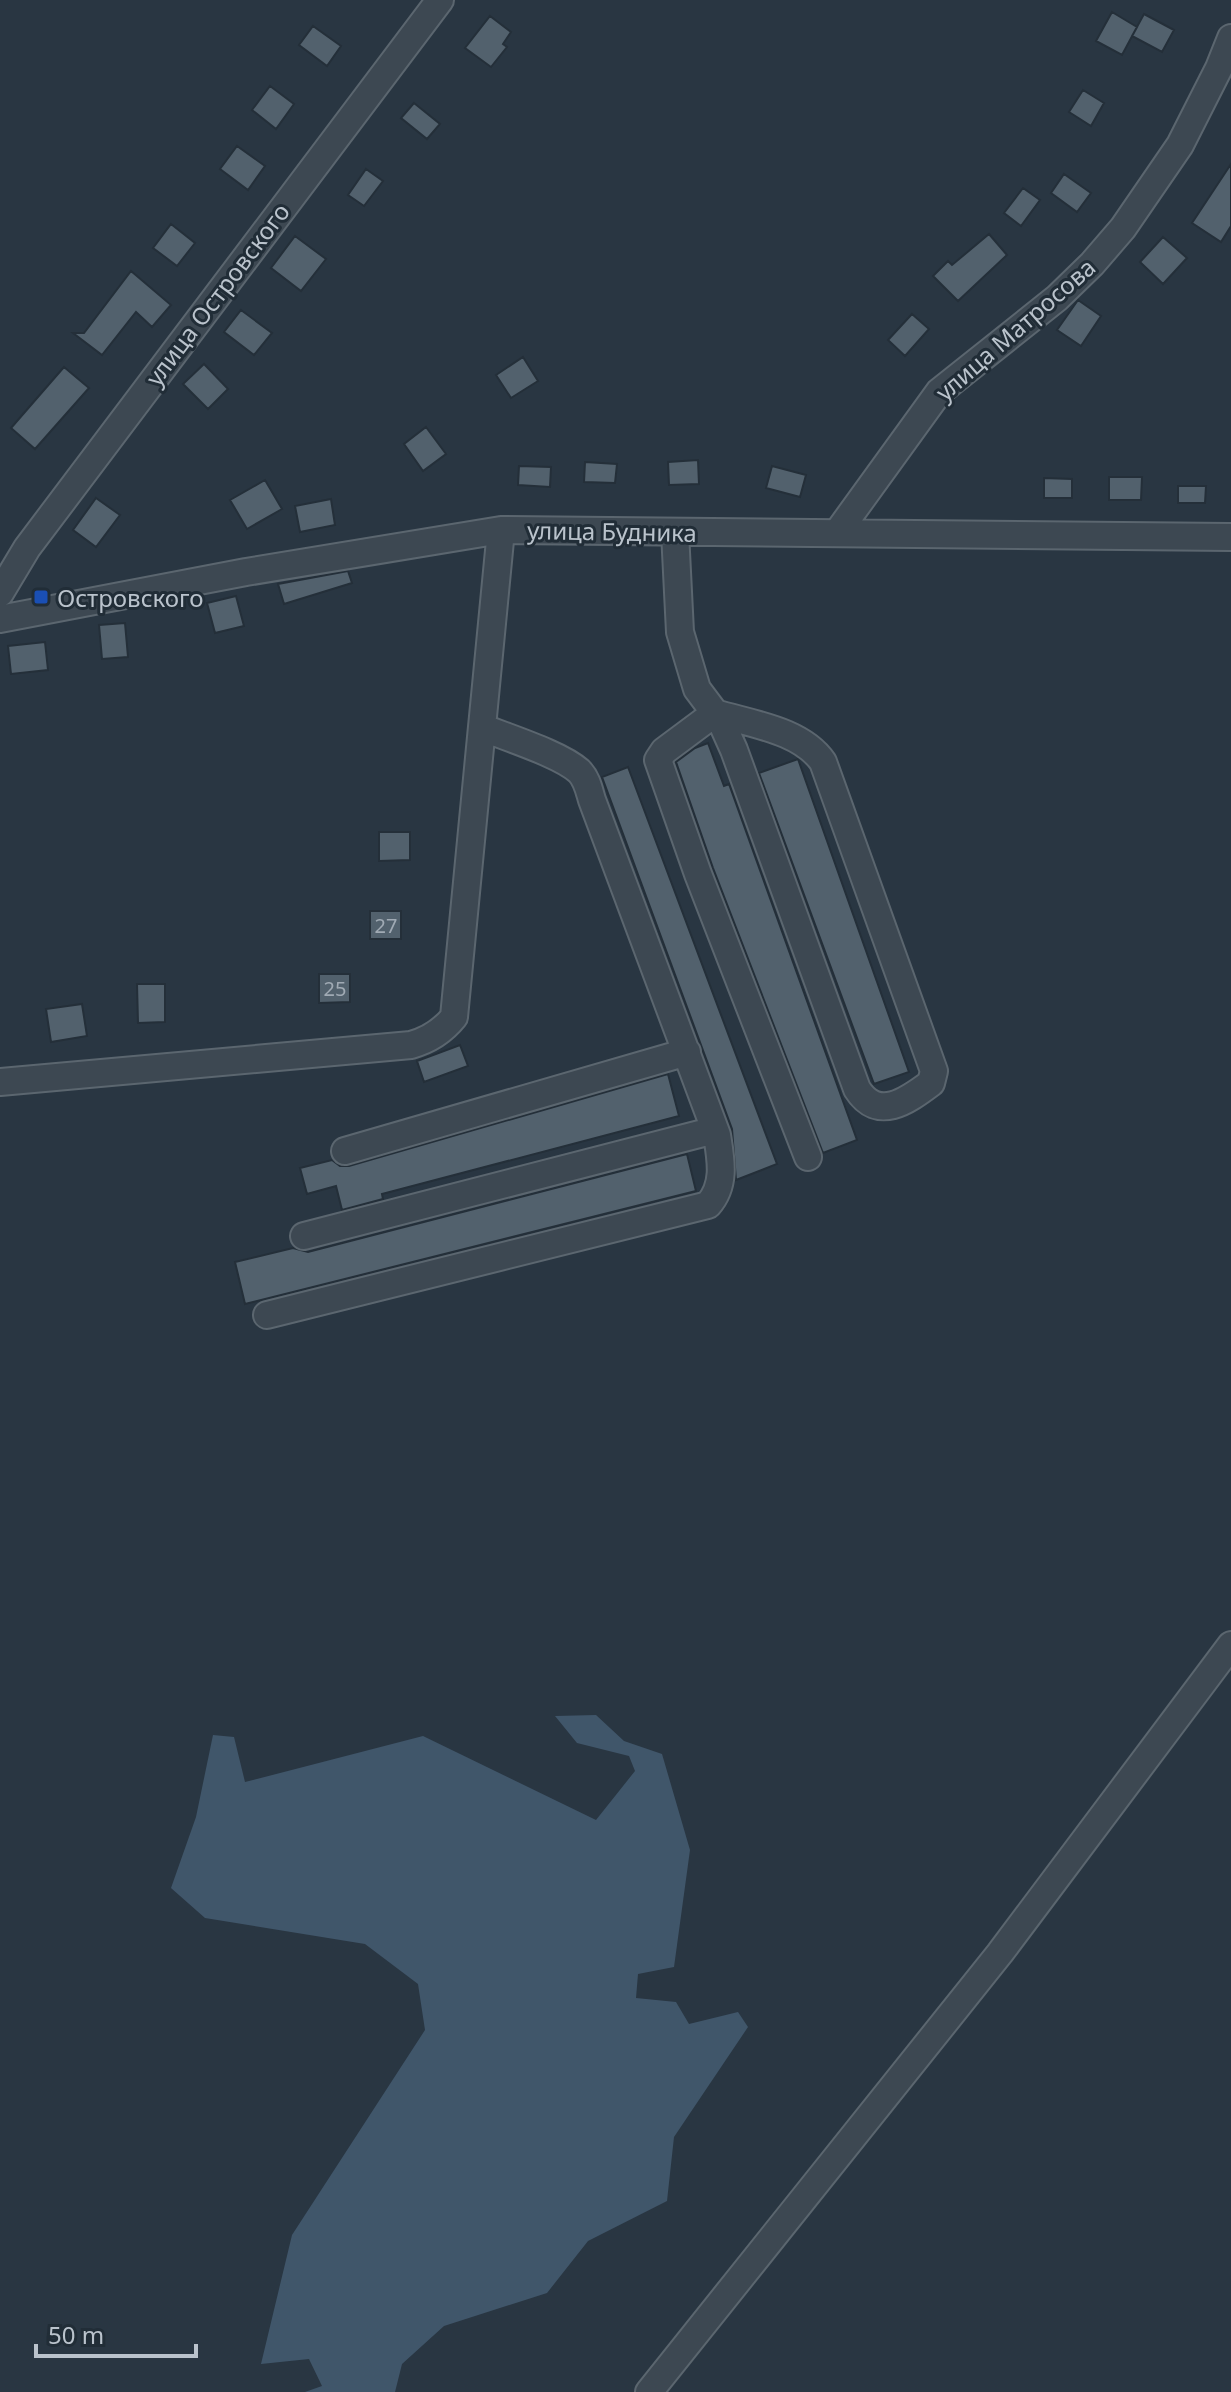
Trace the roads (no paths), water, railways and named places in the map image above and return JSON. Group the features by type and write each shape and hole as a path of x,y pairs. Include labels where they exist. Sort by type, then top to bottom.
{"street":[{"name":"улица Островского","path":"0,593 27,548 440,0"},
{"name":"улица Матросова","path":"837,533 939,392 1057,298 1123,228 1180,145 1231,38"},
{"name":"улица Будника","path":"0,619 246,572 501,530 1231,537"},
{"path":"0,1082 411,1045 436,1035 454,1017 501,530"},
{"path":"675,532 680,632 697,689 715,713 734,750 857,1089 872,1106 882,1108 904,1100 931,1083 934,1071 823,762 814,749 798,739 715,713"},
{"path":"715,713 664,751 658,760 698,874 808,1157"},
{"path":"267,1315 708,1205 721,1179 715,1130 588,784 579,771 566,764 484,728"},
{"path":"345,1151 687,1052"},
{"path":"304,1236 715,1130"},
{"path":"649,2392 1000,1953 1231,1645"}],"water":[{"path":"596,1715 624,1741 662,1754 690,1850 674,1967 638,1974 636,1998 676,2002 689,2024 738,2012 748,2027 674,2137 667,2201 588,2241 547,2293 444,2326 402,2364 395,2392 305,2392 322,2386 309,2359 261,2364 292,2235 425,2030 418,1984 365,1944 205,1918 171,1888 196,1817 213,1735 234,1737 245,1782 423,1736 596,1820 635,1771 629,1756 577,1743 555,1716"}],"place":[{"name":"Островского","path":"41,597"}]}
